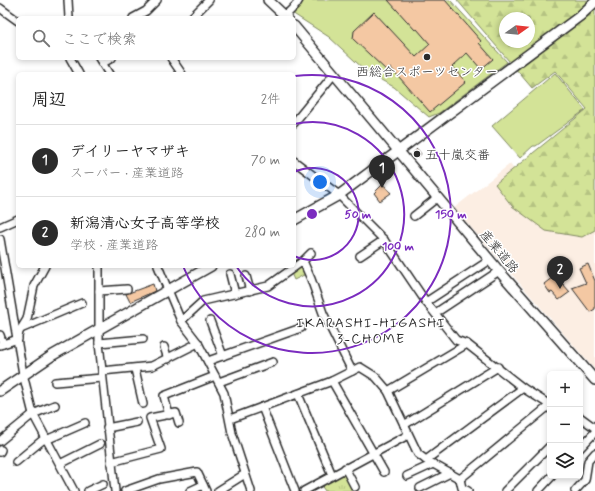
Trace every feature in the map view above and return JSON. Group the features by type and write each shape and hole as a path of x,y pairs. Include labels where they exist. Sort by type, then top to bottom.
{"street":[{"path":"68,0 69,16"},
{"path":"137,16 146,11 158,0"},
{"path":"193,16 209,0"},
{"path":"268,0 285,16"},
{"path":"287,16 299,0"},
{"path":"296,219 339,195 580,16 595,2"},
{"path":"0,8 16,20"},
{"name":"産業道路","path":"296,28 490,260 595,380"},
{"path":"71,60 78,72"},
{"path":"101,60 108,72"},
{"path":"172,60 181,72"},
{"path":"296,121 334,74"},
{"path":"296,163 339,195 384,240 426,302 456,340 467,344 523,388 547,403"},
{"path":"414,216 438,197"},
{"path":"0,227 16,220"},
{"path":"0,239 23,374 33,414 74,491"},
{"path":"360,256 384,240"},
{"path":"296,266 311,253"},
{"path":"426,302 490,260"},
{"path":"303,261 323,314 352,370"},
{"path":"18,339 19,332 23,328 27,319 34,286 44,268"},
{"path":"99,268 99,343 110,462 115,491"},
{"path":"159,268 181,321 198,343 224,393 232,433 251,491"},
{"path":"0,391 23,374 98,328 108,325 207,268"},
{"path":"181,321 204,301 268,286 293,268"},
{"path":"440,310 500,271"},
{"path":"230,274 235,294"},
{"path":"246,276 250,291"},
{"path":"99,291 127,289"},
{"path":"23,328 82,303"},
{"path":"210,321 223,356"},
{"path":"208,361 300,328"},
{"path":"0,335 2,345 18,339"},
{"path":"99,343 142,339"},
{"path":"55,382 152,366 198,343"},
{"path":"388,391 467,344"},
{"path":"164,347 168,359"},
{"path":"169,415 164,396 273,362"},
{"path":"230,419 332,381 360,367 370,372 388,391 418,454 460,479 462,488 468,491"},
{"path":"404,425 498,367"},
{"path":"135,369 143,404"},
{"path":"332,381 384,472"},
{"path":"407,476 430,462 523,388"},
{"path":"298,394 332,475"},
{"path":"0,441 33,414 54,405"},
{"path":"262,407 295,491"},
{"path":"460,479 548,407"},
{"path":"110,462 161,449 150,418 176,413 179,423"},
{"path":"583,419 595,428"},
{"path":"107,428 137,422"},
{"path":"16,462 45,439 85,423"},
{"path":"583,445 595,432"},
{"path":"304,491 408,435"},
{"path":"60,464 100,444"},
{"path":"505,491 547,449"},
{"path":"575,491 585,480 588,461 595,453"},
{"path":"345,468 355,487"},
{"path":"125,491 159,479 197,472 204,488 190,491"},
{"path":"420,488 450,473"},
{"path":"218,491 245,474"},
{"path":"538,491 549,479"},
{"path":"88,491 103,484"}],"shaded area":[{"path":"510,164 528,188 595,187 595,370 454,208"}],"green space":[{"name":"西総合スポーツセンター","path":"304,0 450,0 507,62 439,113 429,117 394,87 368,73 329,37 292,13"},
{"path":"457,0 595,0 595,230 582,237 546,231 512,206 495,184 587,109 555,71 532,88"},
{"name":"西総合スポーツセンター","path":"555,73 585,110 536,146 533,146 520,158 492,126"},
{"path":"302,265 306,274 294,280 290,271"},
{"path":"343,472 353,491 325,491 320,484"}],"building":[{"path":"388,0 445,0 481,41 479,43 493,59 481,69 467,53 452,67 466,82 430,112 391,68 387,71 353,39 354,31 374,12 416,57 430,44"},
{"name":"五十嵐交番","path":"417,149 421,154 416,158 413,153"},
{"path":"383,184 391,193 380,201 374,193"},
{"path":"588,264 595,281 595,309 590,312 572,288 586,283 579,268"},
{"path":"553,277 560,286 563,284 570,292 559,300 552,292 550,293 544,284"},
{"path":"153,284 155,291 130,302 126,294"}],"place":[{"name":"西総合スポーツセンター","path":"427,57"},
{"name":"五十嵐交番","path":"417,154"},
{"name":"デイリーヤマザキ","path":"382,188"},
{"name":"新潟清心女子高等学校","path":"560,289"}],"district":[{"name":"IKARASHI-HIGASHI 3-CHOME","path":"371,330"}]}
